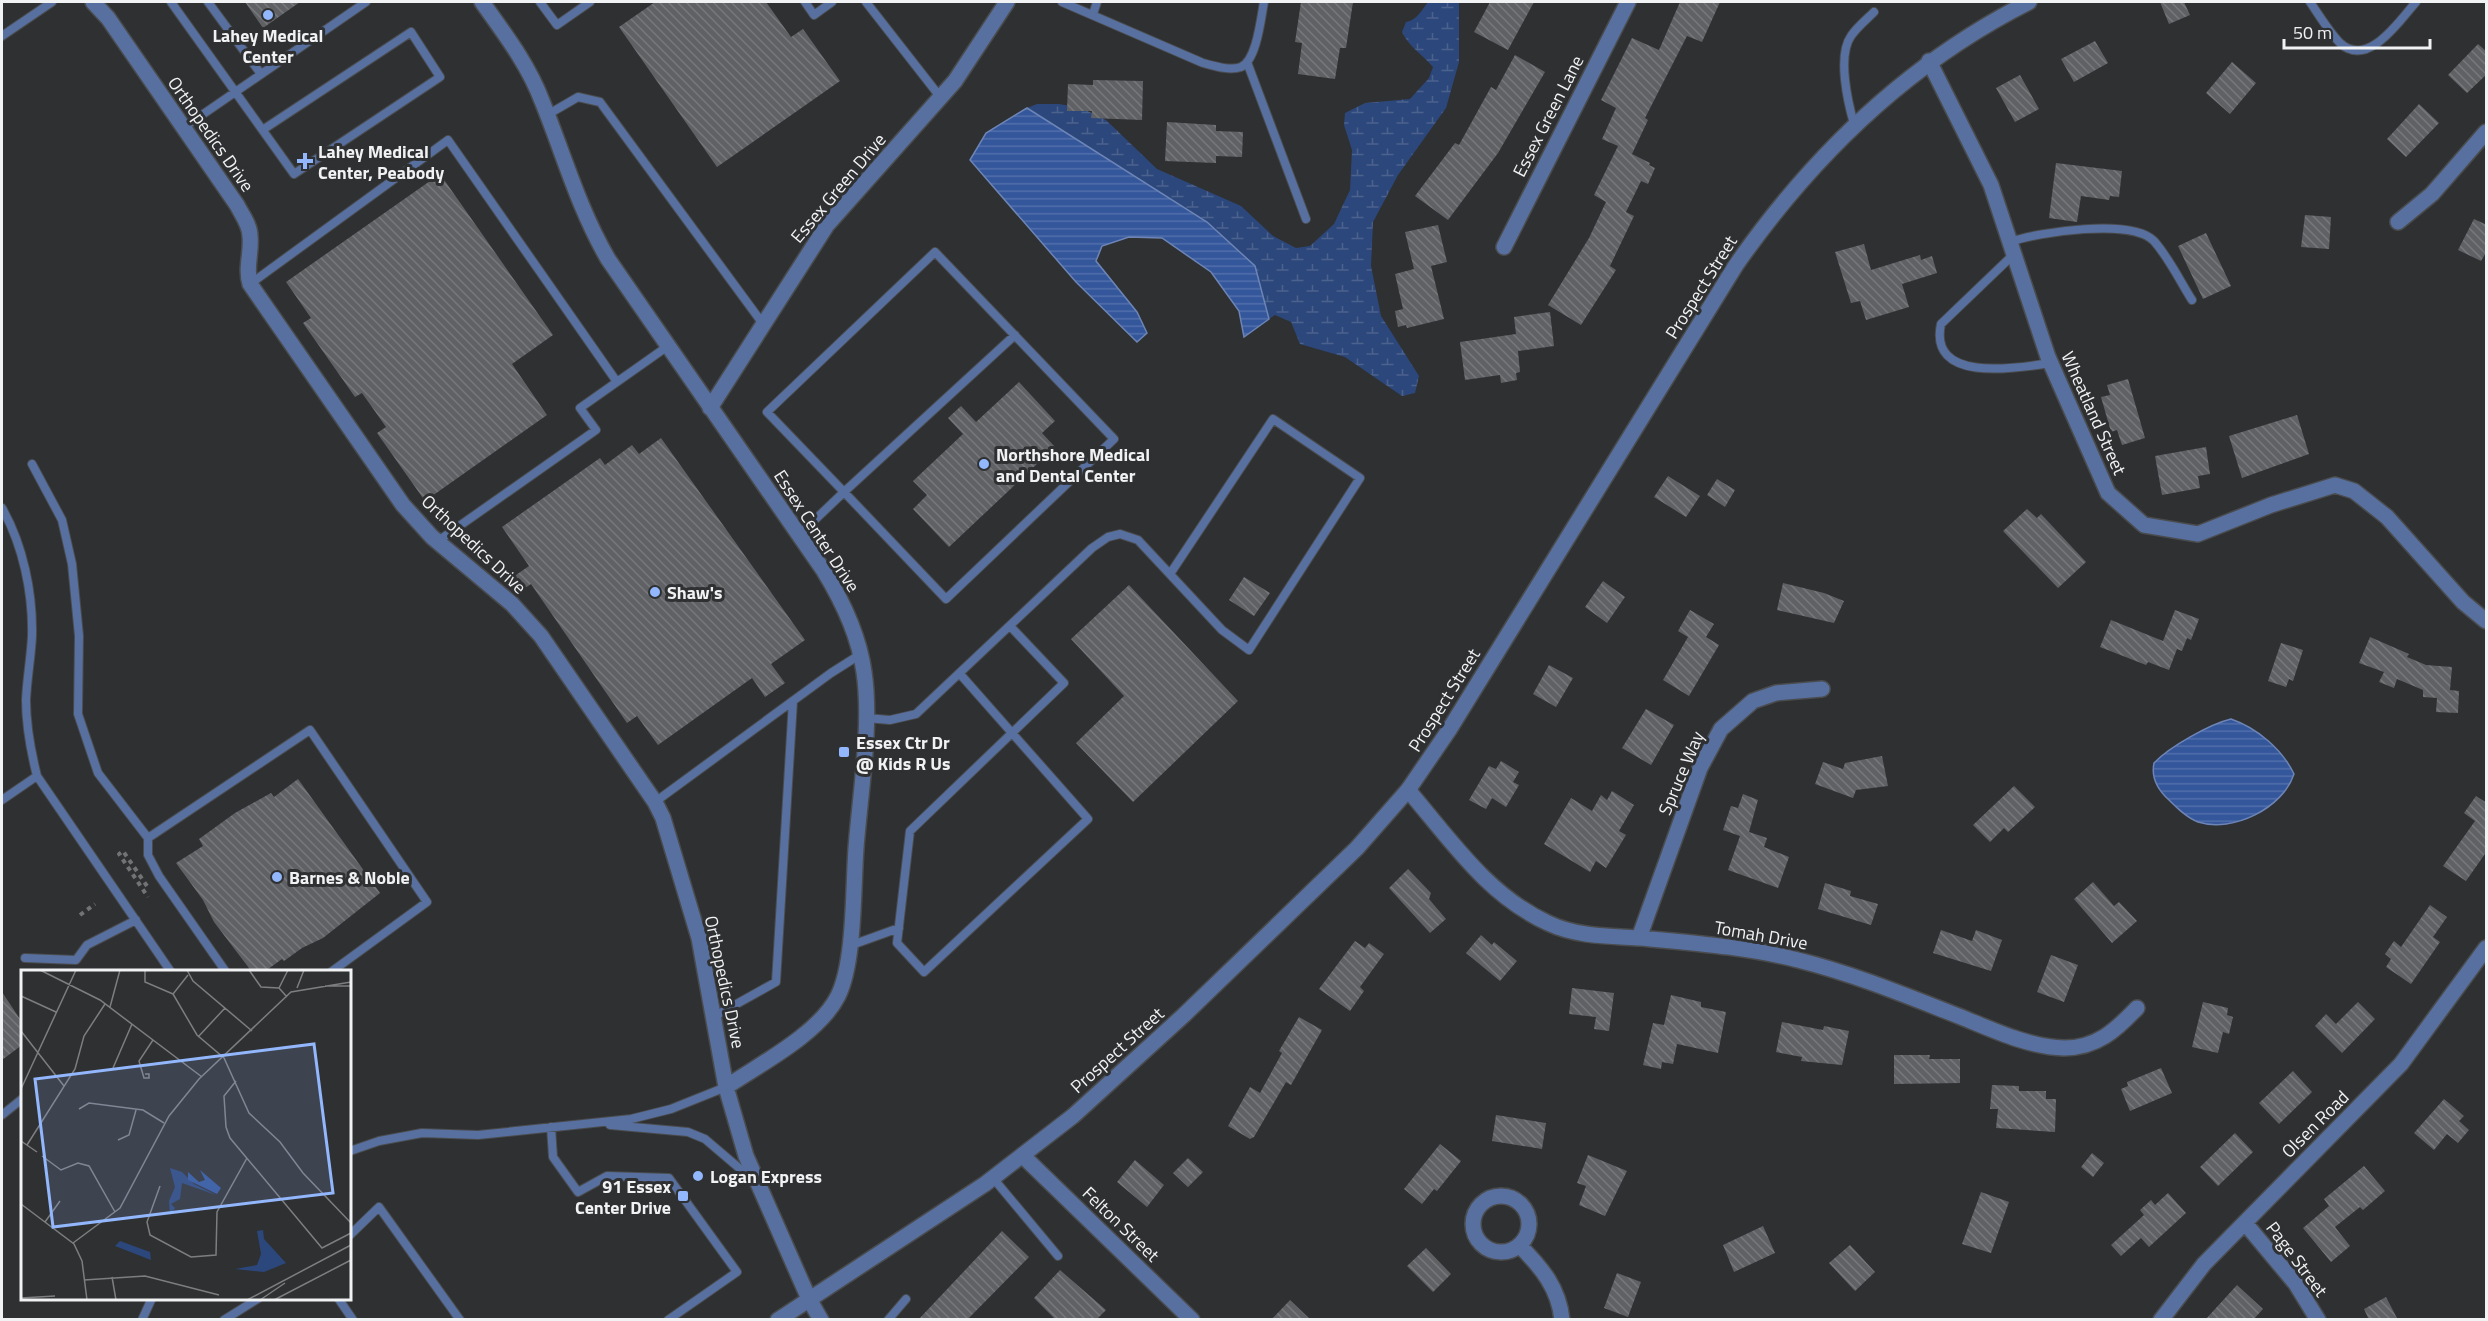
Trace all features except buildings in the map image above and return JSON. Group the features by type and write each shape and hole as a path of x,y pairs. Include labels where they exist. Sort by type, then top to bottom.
{"street":[{"name":"Orthopedics Drive","path":"93,2 108,18 247,223 250,236 248,267 250,284 403,505 438,541 512,604 541,636 655,802 663,818 699,938 715,1016 726,1087"},
{"name":"Essex Center Drive","path":"482,2 518,53 548,115 582,211 593,234 710,408 800,534 837,592 861,654 865,674 866,718 849,947 838,996 822,1018 803,1035 726,1087"},
{"name":"Essex Green Drive","path":"710,408 827,225 941,98 976,51 1007,2"},
{"name":"Essex Green Lane","path":"1504,247 1628,2"},
{"name":"Prospect Street","path":"778,1320 993,1178 1073,1116 1184,1015 1357,848 1408,790 1449,730 1736,266 1787,195 1854,124 1929,61 1969,35 2029,2"},
{"name":"Wheatland Street","path":"1929,61 1990,185 2051,363 2108,493 2144,525 2198,534 2271,504 2335,485 2354,491 2380,512 2463,602 2487,621"},
{"path":"2398,222 2432,194 2487,132"},
{"name":"Spruce Way","path":"1639,938 1700,768 1721,729 1753,701 1776,693 1822,689"},
{"name":"Tomah Drive","path":"1408,790 1474,869 1500,893 1527,912 1571,931 1753,951 1796,960 1838,971 2043,1046 2083,1046 2102,1040 2115,1031 2137,1008"},
{"name":"Olsen Road","path":"2161,1320 2204,1264 2401,1065 2487,948"},
{"path":"726,1087 746,1156 757,1184 808,1299 821,1320"},
{"name":"Felton Street","path":"1023,1156 1191,1320"},
{"name":"Page Street","path":"2245,1222 2296,1284 2318,1320"},
{"path":"1520,1245 1553,1284 1562,1320"}],"lane":[{"path":"2,36 52,2"},
{"path":"171,2 237,91 294,174 440,77 411,32 264,129"},
{"path":"208,2 261,74"},
{"path":"183,128 366,2"},
{"path":"540,2 557,25 590,2"},
{"path":"805,2 814,15 832,2"},
{"path":"866,2 941,98"},
{"path":"1062,2 1203,63 1223,68 1240,67 1247,62 1258,32 1264,2"},
{"path":"1093,14 1097,2"},
{"path":"2310,2 2341,44 2357,51 2375,46 2416,2"},
{"path":"1854,124 1847,100 1845,60 1849,38 1874,12"},
{"path":"1247,62 1306,219"},
{"path":"548,115 578,97 600,102 763,324"},
{"path":"250,284 448,140 617,382"},
{"path":"2051,363 2001,370 1962,365 1952,360 1940,342 1941,324 2012,248 2046,232 2122,230 2136,232 2153,240 2192,300"},
{"path":"935,252 1114,439 946,599 844,492 766,412 935,252"},
{"path":"800,534 1015,335"},
{"path":"438,541 596,430 580,408 668,346"},
{"path":"866,718 890,720 916,714 1092,548 1108,537 1120,534 1138,540 1222,630 1249,650 1360,478 1273,419 1170,574"},
{"path":"32,464 62,520 72,564 79,636 78,714 98,773 148,838 148,855 159,876 225,970"},
{"path":"2,508 20,551 31,609 32,635 26,700 31,753 37,777 170,970"},
{"path":"960,674 1012,733 1088,819 924,972 897,944 910,831 1012,733 1064,683 1010,626"},
{"path":"655,802 861,654"},
{"path":"715,1016 776,982 793,701"},
{"path":"148,838 309,730 427,902 334,970"},
{"path":"2,800 37,777"},
{"path":"25,958 76,960 87,945 136,920"},
{"path":"849,947 899,928"},
{"path":"351,1151 379,1141 422,1133 478,1135 593,1125 631,1119 671,1109 726,1087"},
{"path":"2,1115 21,1100"},
{"path":"593,1125 687,1132 705,1139 757,1184"},
{"path":"551,1127 553,1156 566,1179 578,1192 607,1176 669,1178 738,1272 668,1320"},
{"path":"993,1178 1058,1256"},
{"path":"351,1234 379,1207 460,1320"},
{"path":"888,1320 906,1299"},
{"path":"142,1320 152,1300"},
{"path":"224,1320 257,1300"},
{"path":"339,1300 353,1320"}],"path":[{"path":"123,851 147,886 119,854 123,851"},
{"path":"135,891 147,886"},
{"path":"80,915 96,904"}],"green space":[{"path":"1428,2 1459,2 1459,62 1446,108 1398,175 1373,222 1371,266 1381,316 1419,376 1415,393 1402,396 1345,357 1300,344 1291,322 1275,315 1269,319 1255,266 1207,222 1027,108 1037,104 1059,104 1081,108 1106,120 1157,169 1241,206 1273,236 1296,248 1310,246 1334,224 1350,190 1352,150 1344,125 1345,113 1365,103 1410,99 1429,78 1433,67 1402,32 1406,22 1416,17"}],"shaded area":[{"path":"1027,108 1207,222 1255,266 1269,319 1244,337 1239,311 1211,272 1162,238 1129,237 1102,246 1096,261 1137,312 1147,333 1137,342 1076,282 970,160 986,133"},
{"path":"2231,719 2268,740 2283,756 2294,774 2279,797 2255,815 2226,824 2198,822 2182,812 2162,792 2156,783 2154,763 2190,737"}],"place":[{"name":"Lahey Medical Center","path":"268,15"},
{"name":"Lahey Medical Center, Peabody","path":"305,161"},
{"name":"Northshore Medical and Dental Center","path":"984,464"},
{"name":"Shaw's","path":"655,592"},
{"name":"Essex Ctr Dr @ Kids R Us","path":"844,752"},
{"name":"Barnes & Noble","path":"277,877"},
{"name":"Logan Express","path":"698,1176"},
{"name":"91 Essex Center Drive","path":"683,1196"}]}
